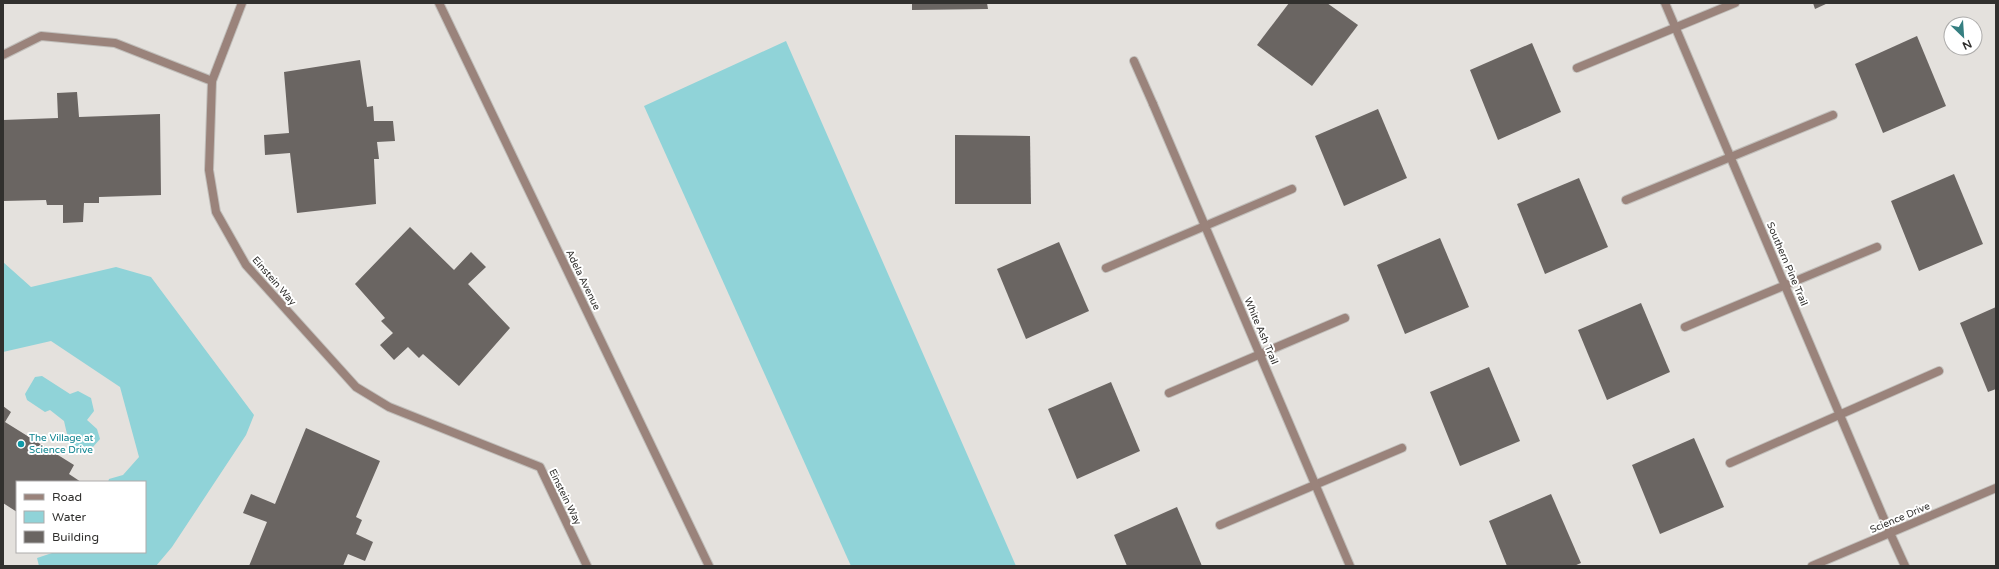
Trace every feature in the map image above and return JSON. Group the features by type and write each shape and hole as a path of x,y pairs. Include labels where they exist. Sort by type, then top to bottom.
{"street":[{"name":"Einstein Way","path":"242,3 212,81 209,170 216,212 246,265 356,387 389,407 540,467 587,566"},
{"name":"Adela Avenue","path":"439,3 708,566"},
{"name":"Southern Pine Trail","path":"1665,3 1905,566"},
{"path":"1577,68 1735,3"},
{"path":"3,55 41,36 114,43 212,81"},
{"name":"White Ash Trail","path":"1134,61 1350,566"},
{"path":"1626,200 1833,115"},
{"path":"1106,268 1292,189"},
{"path":"1685,328 1877,248"},
{"path":"1169,393 1345,318"},
{"path":"1730,463 1939,371"},
{"path":"1220,525 1402,448"},
{"name":"Science Drive","path":"1812,566 1996,488"}],"water":[{"path":"786,41 1016,566 851,566 644,106"},
{"path":"3,262 31,287 116,267 151,277 254,415 246,435 172,547 156,566 39,566 37,558 52,553 146,553 146,481 108,481 109,479 123,475 139,457 120,387 51,341 3,352"},
{"path":"42,376 70,394 78,391 91,398 94,411 87,420 97,429 100,439 92,448 83,453 63,440 67,434 64,421 50,410 45,412 27,400 25,394 35,377"}],"building":[{"path":"912,3 987,3 988,9 912,10"},
{"path":"1289,3 1327,3 1358,25 1312,86 1257,45"},
{"path":"1813,3 1828,3 1815,9"},
{"path":"1917,36 1946,106 1883,133 1855,64"},
{"path":"1532,43 1561,112 1498,140 1470,70"},
{"path":"360,60 367,107 373,106 374,121 393,121 395,141 377,142 379,159 374,159 376,204 297,213 290,153 265,155 264,135 289,133 284,72"},
{"path":"77,92 79,117 160,114 161,195 99,197 99,203 84,203 83,222 63,223 63,205 47,205 46,200 3,201 3,120 58,118 57,93"},
{"path":"1378,109 1407,178 1344,206 1315,136"},
{"path":"955,135 1030,136 1031,204 955,204"},
{"path":"1954,174 1983,244 1919,271 1891,201"},
{"path":"1579,178 1608,247 1545,274 1517,204"},
{"path":"410,227 454,270 471,252 486,267 468,284 510,328 459,386 423,354 419,358 408,347 394,360 380,345 393,333 381,321 385,318 355,284"},
{"path":"1440,238 1469,307 1405,334 1377,265"},
{"path":"1059,242 1089,311 1026,339 997,269"},
{"path":"1641,303 1670,372 1607,400 1578,330"},
{"path":"1996,307 1996,389 1988,392 1960,323"},
{"path":"1489,367 1520,441 1460,466 1430,392"},
{"path":"1111,382 1140,451 1077,479 1048,409"},
{"name":"The Village at Science Drive","path":"3,406 11,412 5,422 74,465 69,474 80,481 16,481 16,511 3,503"},
{"path":"306,428 380,461 356,517 362,520 356,534 373,542 365,561 348,554 343,566 249,566 267,522 243,513 251,494 275,504"},
{"path":"1694,438 1724,507 1660,534 1632,465"},
{"path":"1551,494 1581,563 1574,566 1507,566 1489,521"},
{"path":"1177,507 1202,566 1127,566 1114,535"}],"place":[{"name":"The Village at Science Drive","path":"21,444"}]}
